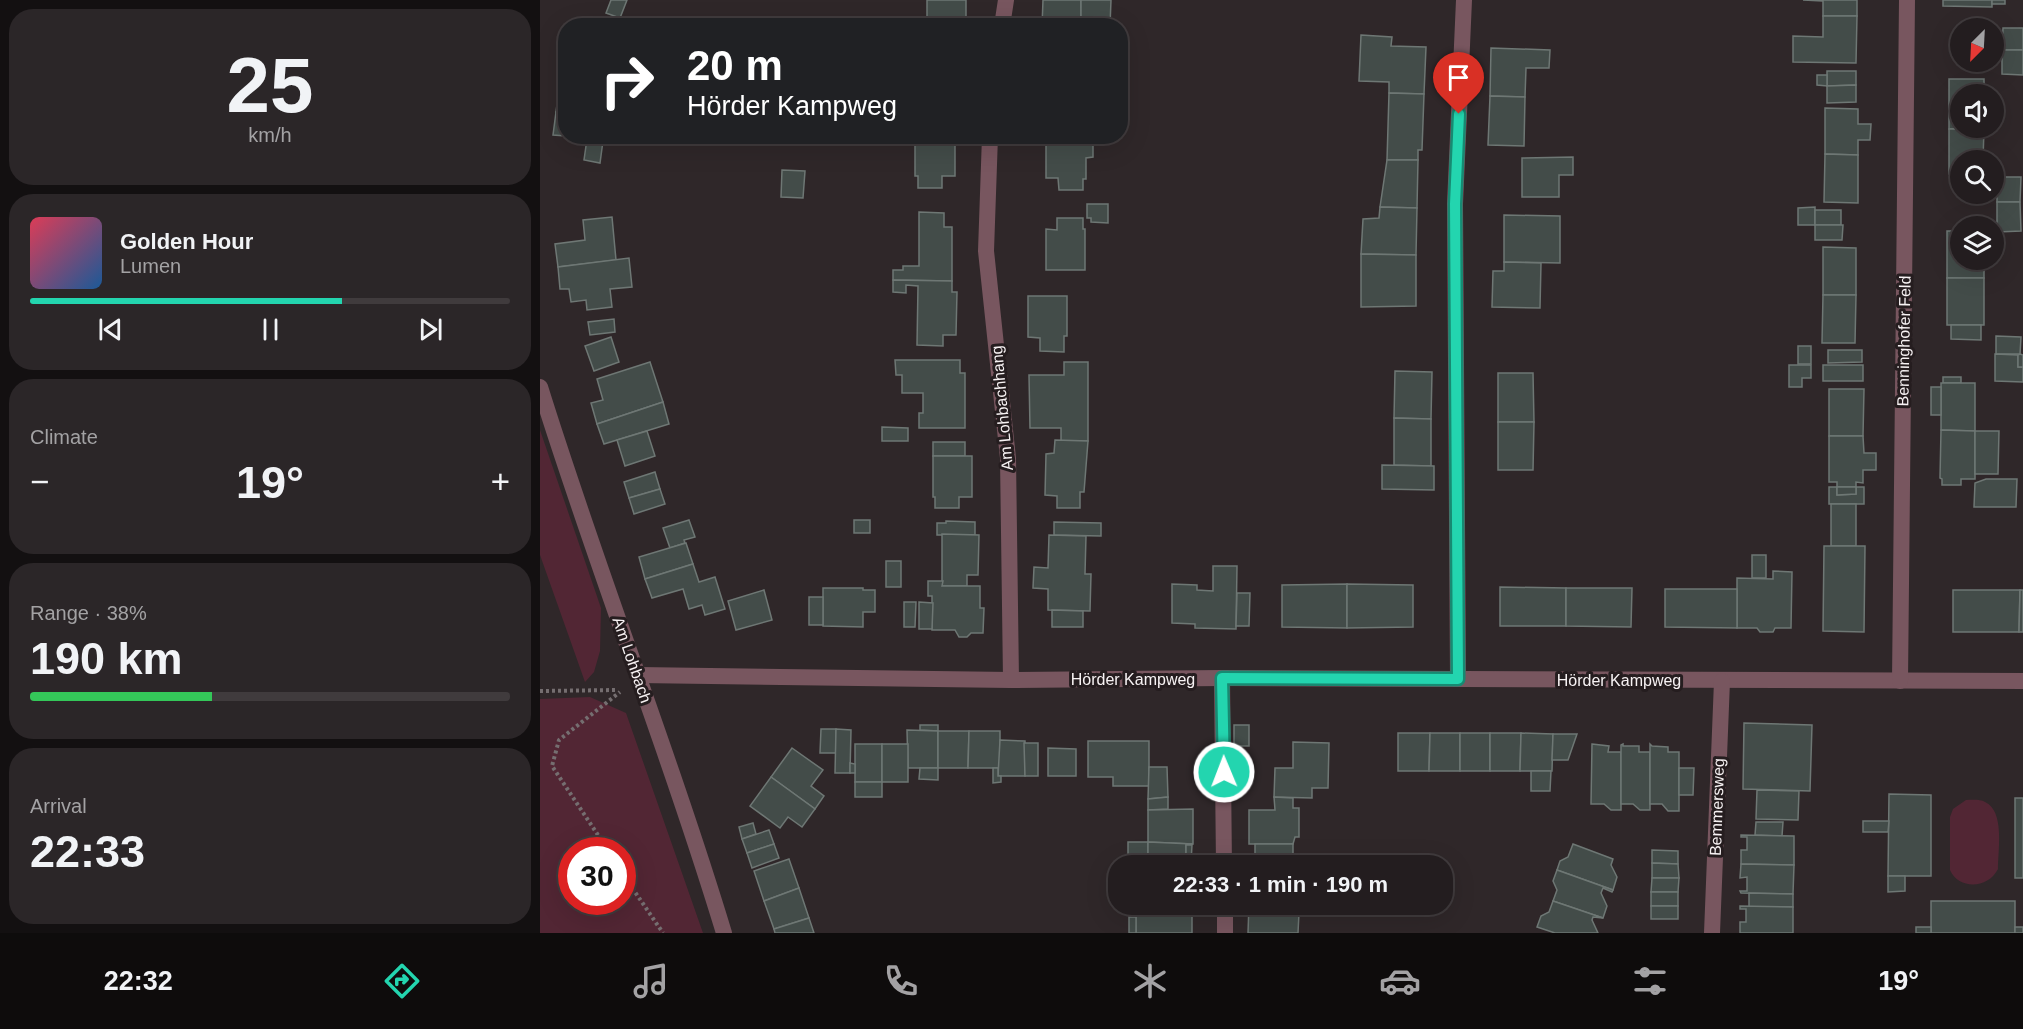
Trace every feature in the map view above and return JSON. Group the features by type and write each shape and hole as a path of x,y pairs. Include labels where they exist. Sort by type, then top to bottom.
{"street":[{"path":"1003,18 1006,0"},
{"path":"1458,679 1455,204 1464,0"},
{"name":"Benninghofer Feld","path":"1900,681 1907,0"},
{"name":"Am Lohbachhang","path":"990,144 986,250 1008,458 1011,680"},
{"name":"Am Lohbach","path":"540,387 565,468 638,675 724,933"},
{"name":"Hörder Kampweg","path":"638,675 1011,680 1222,678 2023,681"},
{"path":"1222,678 1224,855"},
{"name":"Bemmersweg","path":"1712,933 1722,681"},
{"path":"1225,915 1225,933"}],"path":[{"path":"540,691 623,690 559,740 552,766 599,837"},
{"path":"636,893 663,933"}],"shaded area":[{"path":"540,430 601,608 600,651 594,672 585,682 540,555"},
{"path":"590,697 626,713 703,933 540,933 540,699"},
{"path":"1966,800 1981,800 1991,807 1998,822 1999,832 1998,869 1988,880 1974,885 1960,881 1950,870 1950,817 1953,809"}],"building":[{"path":"611,0 627,0 620,18 606,13"},
{"path":"927,0 966,0 966,18 927,18"},
{"path":"1043,0 1081,0 1081,18 1042,18"},
{"path":"1081,0 1111,0 1110,18 1081,18"},
{"path":"1803,0 1857,0 1857,16 1823,16 1823,1"},
{"path":"1943,0 1992,0 1992,7 1943,6"},
{"path":"1992,0 2005,0 2005,4 1992,4"},
{"path":"1823,16 1857,16 1856,63 1793,62 1793,36 1823,37"},
{"path":"2004,28 2023,28 2023,50 2004,50"},
{"path":"1361,35 1392,37 1391,46 1426,47 1424,94 1389,93 1389,82 1359,81"},
{"path":"1491,48 1550,50 1549,68 1526,68 1525,97 1490,96"},
{"path":"2004,50 2023,50 2023,75 2002,74 2004,72"},
{"path":"1827,71 1856,71 1856,85 1827,86"},
{"path":"1817,75 1827,75 1827,86 1817,85"},
{"path":"1949,79 1984,79 1984,84 1950,84 1949,129"},
{"path":"1856,85 1856,102 1827,103 1827,86"},
{"path":"1389,93 1424,94 1422,150 1418,150 1418,160 1387,160"},
{"path":"1490,96 1525,97 1524,146 1488,145"},
{"path":"1825,108 1858,109 1858,124 1871,124 1870,140 1858,140 1858,155 1825,154"},
{"path":"556,112 558,112 558,135 553,135"},
{"path":"1949,129 1950,138 1984,138 1983,150 1950,150 1949,174"},
{"path":"586,144 603,144 600,163 584,160"},
{"path":"915,144 955,144 955,176 942,176 942,188 918,188 918,176 915,176"},
{"path":"1046,144 1093,144 1093,157 1086,158 1086,179 1083,179 1083,190 1059,190 1058,178 1046,178"},
{"path":"1825,154 1858,155 1858,203 1824,202"},
{"path":"1573,157 1573,175 1559,175 1559,197 1522,197 1522,158"},
{"path":"1387,160 1418,160 1417,208 1380,207"},
{"path":"782,170 805,171 803,198 781,197"},
{"path":"2004,177 2021,177 2020,202 2004,202"},
{"path":"2020,202 2021,231 2004,232 2004,216 1997,216 1997,204"},
{"path":"1087,204 1108,204 1108,223 1091,222 1091,218 1087,218"},
{"path":"1380,207 1417,208 1416,255 1361,254 1363,219 1379,218"},
{"path":"1815,207 1815,225 1798,225 1798,208"},
{"path":"1815,210 1841,210 1841,225 1815,225"},
{"path":"919,212 944,213 944,227 952,227 952,281 893,280 893,270 903,270 903,266 919,266"},
{"path":"1504,215 1560,216 1560,263 1504,262"},
{"path":"612,217 616,260 558,267 555,244 585,240 583,220"},
{"path":"1057,218 1083,218 1085,270 1046,270 1046,229 1057,230"},
{"path":"1815,225 1843,225 1842,240 1815,240"},
{"path":"1947,231 1950,231 1950,270 1984,270 1984,278 1947,278"},
{"path":"1823,247 1856,248 1856,295 1823,295"},
{"path":"1361,254 1416,255 1416,306 1361,307"},
{"path":"629,258 632,287 610,289 612,307 587,310 586,300 571,302 569,289 560,289 558,267"},
{"path":"1504,262 1541,263 1540,308 1492,307 1493,271 1504,271"},
{"path":"1947,278 1984,278 1984,325 1947,325"},
{"path":"893,280 952,281 952,292 957,292 956,335 943,335 943,346 917,345 918,286 906,285 906,293 893,292"},
{"path":"1823,295 1856,295 1855,343 1822,343"},
{"path":"1028,296 1067,296 1067,336 1064,336 1064,352 1040,351 1040,338 1028,337"},
{"path":"614,319 615,332 590,335 588,322"},
{"path":"1951,325 1981,325 1981,340 1951,339"},
{"path":"1996,336 2021,337 2020,354 1996,354"},
{"path":"611,337 619,362 594,371 585,346"},
{"path":"1798,346 1811,346 1811,364 1798,364"},
{"path":"1828,350 1862,350 1862,362 1828,363"},
{"path":"1995,354 2018,355 2018,367 2023,367 2023,382 1995,381"},
{"path":"2018,355 2023,355 2023,367 2018,367"},
{"path":"895,360 960,360 960,373 965,373 965,428 919,428 919,413 923,413 923,393 902,393 902,375 896,375"},
{"path":"650,362 663,402 597,424 591,403 603,400 597,379"},
{"path":"1064,362 1088,362 1088,441 1061,441 1061,428 1030,428 1029,375 1064,375"},
{"path":"1789,365 1811,365 1811,378 1802,378 1802,387 1789,387"},
{"path":"1823,365 1863,365 1863,381 1823,381"},
{"path":"1395,371 1432,372 1431,419 1394,418"},
{"path":"1498,373 1533,373 1534,422 1498,422"},
{"path":"1943,377 1961,377 1961,383 1943,383"},
{"path":"1941,383 1975,383 1975,431 1941,430"},
{"path":"1931,387 1941,387 1941,415 1931,415"},
{"path":"1829,389 1864,389 1863,436 1829,436"},
{"path":"663,402 669,424 604,444 597,424"},
{"path":"1394,418 1431,419 1431,466 1394,465"},
{"path":"1498,422 1534,422 1533,470 1498,470"},
{"path":"882,427 908,428 908,441 882,441"},
{"path":"1941,430 1975,431 1975,479 1961,479 1961,485 1942,485 1940,478"},
{"path":"647,431 655,456 625,466 617,440"},
{"path":"1975,431 1999,431 1998,474 1975,474"},
{"path":"1829,436 1863,436 1864,453 1876,453 1876,470 1863,470 1863,483 1856,482 1856,487 1837,487 1837,482 1829,482"},
{"path":"1055,440 1088,441 1084,492 1080,492 1080,508 1057,508 1057,496 1045,495 1046,454 1054,453"},
{"path":"933,442 965,442 965,456 933,456"},
{"path":"933,456 972,456 972,497 959,497 959,508 935,508"},
{"path":"1382,465 1434,466 1434,490 1382,489"},
{"path":"655,472 660,489 629,498 624,482"},
{"path":"1986,479 2017,479 2016,507 1974,507 1975,483"},
{"path":"1829,487 1837,487 1837,495 1856,494 1856,487 1864,487 1864,504 1829,504"},
{"path":"1837,487 1856,487 1856,494 1837,495"},
{"path":"660,489 665,504 634,514 629,498"},
{"path":"1831,504 1856,504 1856,546 1831,546"},
{"path":"689,520 695,537 670,548 663,528"},
{"path":"854,520 870,520 870,533 854,533"},
{"path":"946,521 975,522 975,535 937,535 937,523 946,523"},
{"path":"1054,522 1101,523 1101,536 1054,535"},
{"path":"942,534 979,535 978,575 967,575 967,586 942,586"},
{"path":"1049,535 1086,536 1085,574 1091,574 1090,611 1048,610 1048,589 1033,588 1034,567 1048,568"},
{"path":"686,543 693,564 645,579 639,557"},
{"path":"1824,546 1865,546 1864,632 1823,631"},
{"path":"1752,555 1766,555 1766,578 1752,578"},
{"path":"886,561 901,561 901,587 886,587"},
{"path":"693,564 699,582 715,577 725,609 705,615 702,605 689,609 683,589 652,598 645,579"},
{"path":"1213,566 1237,566 1236,629 1195,628 1195,624 1172,623 1172,584 1197,585 1197,590 1213,591"},
{"path":"1773,571 1792,572 1791,628 1775,628 1773,632 1760,632 1757,628 1737,628 1737,578 1773,579"},
{"path":"928,581 943,581 942,586 980,586 980,608 984,608 983,633 971,633 967,637 959,637 955,630 932,630 932,596 928,596"},
{"path":"1347,584 1347,628 1282,627 1282,585"},
{"path":"1347,584 1413,585 1413,627 1347,628"},
{"path":"1500,587 1566,588 1566,626 1500,626"},
{"path":"823,588 875,590 875,612 863,612 863,627 823,626"},
{"path":"1566,588 1632,588 1631,627 1566,626"},
{"path":"1665,589 1737,589 1737,628 1665,627"},
{"path":"764,590 772,620 736,630 728,601"},
{"path":"1953,590 2020,590 2019,632 1953,632"},
{"path":"2020,590 2023,590 2023,632 2019,632"},
{"path":"1237,593 1250,593 1249,626 1236,626"},
{"path":"809,597 823,597 823,625 809,625"},
{"path":"904,602 916,602 915,627 904,627"},
{"path":"919,602 933,603 932,629 919,629"},
{"path":"1052,610 1083,611 1083,627 1052,627"},
{"path":"1744,723 1812,725 1810,791 1743,789"},
{"path":"920,725 938,725 938,731 920,730"},
{"path":"1234,725 1249,725 1249,746 1234,746"},
{"path":"821,729 836,729 836,753 820,753"},
{"path":"836,729 851,730 850,773 835,773"},
{"path":"907,730 938,731 938,768 908,768"},
{"path":"938,731 969,731 968,768 938,768"},
{"path":"969,731 1000,731 1000,768 968,768"},
{"path":"1398,733 1430,733 1429,771 1398,771"},
{"path":"1430,733 1460,733 1460,771 1429,771"},
{"path":"1460,733 1490,733 1490,771 1460,771"},
{"path":"1490,733 1521,733 1520,771 1490,771"},
{"path":"1521,733 1553,734 1552,771 1520,771"},
{"path":"1553,734 1577,734 1568,760 1552,760"},
{"path":"1000,740 1025,741 1025,776 998,776"},
{"path":"1088,741 1149,741 1149,786 1113,786 1113,777 1088,777"},
{"path":"1293,742 1329,743 1328,788 1312,788 1312,798 1274,797 1275,768 1293,768"},
{"path":"1024,743 1038,743 1038,776 1025,776"},
{"path":"855,744 882,744 882,782 855,782"},
{"path":"882,744 908,744 908,782 882,782"},
{"path":"1592,744 1609,746 1608,752 1621,752 1621,810 1611,810 1604,804 1591,804"},
{"path":"1650,744 1668,747 1668,752 1679,752 1679,811 1668,811 1662,804 1650,804"},
{"path":"1621,745 1623,746 1639,746 1639,752 1650,752 1650,810 1640,810 1633,804 1621,804"},
{"path":"792,748 823,770 811,786 824,796 815,809 771,777"},
{"path":"1048,748 1076,749 1076,776 1048,776"},
{"path":"850,763 855,764 855,773 850,773"},
{"path":"1149,767 1167,767 1168,797 1148,799"},
{"path":"920,768 938,768 938,780 919,779"},
{"path":"993,768 998,768 1001,782 993,783"},
{"path":"1679,768 1694,768 1693,795 1679,795"},
{"path":"1531,771 1551,771 1550,791 1531,791"},
{"path":"771,777 815,809 802,827 788,817 780,828 750,806"},
{"path":"855,782 882,782 882,797 855,797"},
{"path":"1757,790 1799,791 1798,820 1756,819"},
{"path":"1889,794 1931,795 1931,876 1888,876"},
{"path":"1168,797 1168,809 1148,810 1148,799"},
{"path":"1274,797 1293,798 1293,808 1299,808 1299,837 1295,837 1293,844 1249,844 1249,810 1275,810"},
{"path":"2015,798 2023,798 2023,878 2015,878"},
{"path":"1193,809 1193,844 1148,842 1148,810"},
{"path":"1863,821 1889,821 1888,832 1863,832"},
{"path":"1756,822 1783,822 1782,836 1755,835"},
{"path":"753,823 756,834 742,839 739,827"},
{"path":"769,830 774,844 747,853 742,839"},
{"path":"1741,835 1794,836 1794,865 1741,864 1741,850 1747,850 1747,837 1741,837"},
{"path":"1128,842 1148,842 1148,855 1128,855"},
{"path":"1148,842 1193,844 1186,845 1186,855 1148,855"},
{"path":"774,844 779,858 752,868 747,853"},
{"path":"1255,844 1293,844 1293,855 1255,855"},
{"path":"1573,844 1613,859 1611,865 1617,877 1613,890 1557,870 1560,861 1568,857"},
{"path":"1186,845 1192,845 1191,855 1186,855"},
{"path":"1652,850 1678,851 1678,864 1652,863"},
{"path":"789,859 799,888 764,901 754,871"},
{"path":"1652,863 1678,864 1679,878 1652,878"},
{"path":"1741,864 1794,865 1793,894 1741,893 1740,891 1747,891 1747,877 1740,878"},
{"path":"1557,870 1613,890 1612,892 1603,888 1601,893 1607,906 1603,918 1553,901 1557,890 1553,881"},
{"path":"1888,876 1905,876 1905,891 1888,892"},
{"path":"1652,878 1679,878 1678,892 1651,892"},
{"path":"799,888 809,918 774,929 764,901"},
{"path":"1651,892 1678,892 1678,906 1651,906"},
{"path":"1749,893 1793,894 1793,907 1749,907"},
{"path":"1553,901 1603,918 1593,917 1592,920 1598,933 1555,933 1537,927 1541,916 1549,912"},
{"path":"1931,901 2015,901 2015,933 1931,933"},
{"path":"1651,906 1678,906 1678,919 1651,919"},
{"path":"1740,906 1793,907 1793,933 1740,933 1740,922 1746,922 1746,909 1740,909"},
{"path":"1136,915 1192,915 1192,933 1136,933"},
{"path":"1249,915 1299,915 1298,933 1248,933"},
{"path":"1129,917 1136,917 1136,933 1129,933"},
{"path":"809,918 814,933 775,933 774,929"},
{"path":"1916,927 1931,927 1931,933 1916,933"},
{"path":"2015,927 2023,927 2023,933 2015,933"}],"route":[{"path":"1224,772 1222,678 1458,679 1455,204 1459,114"}]}
